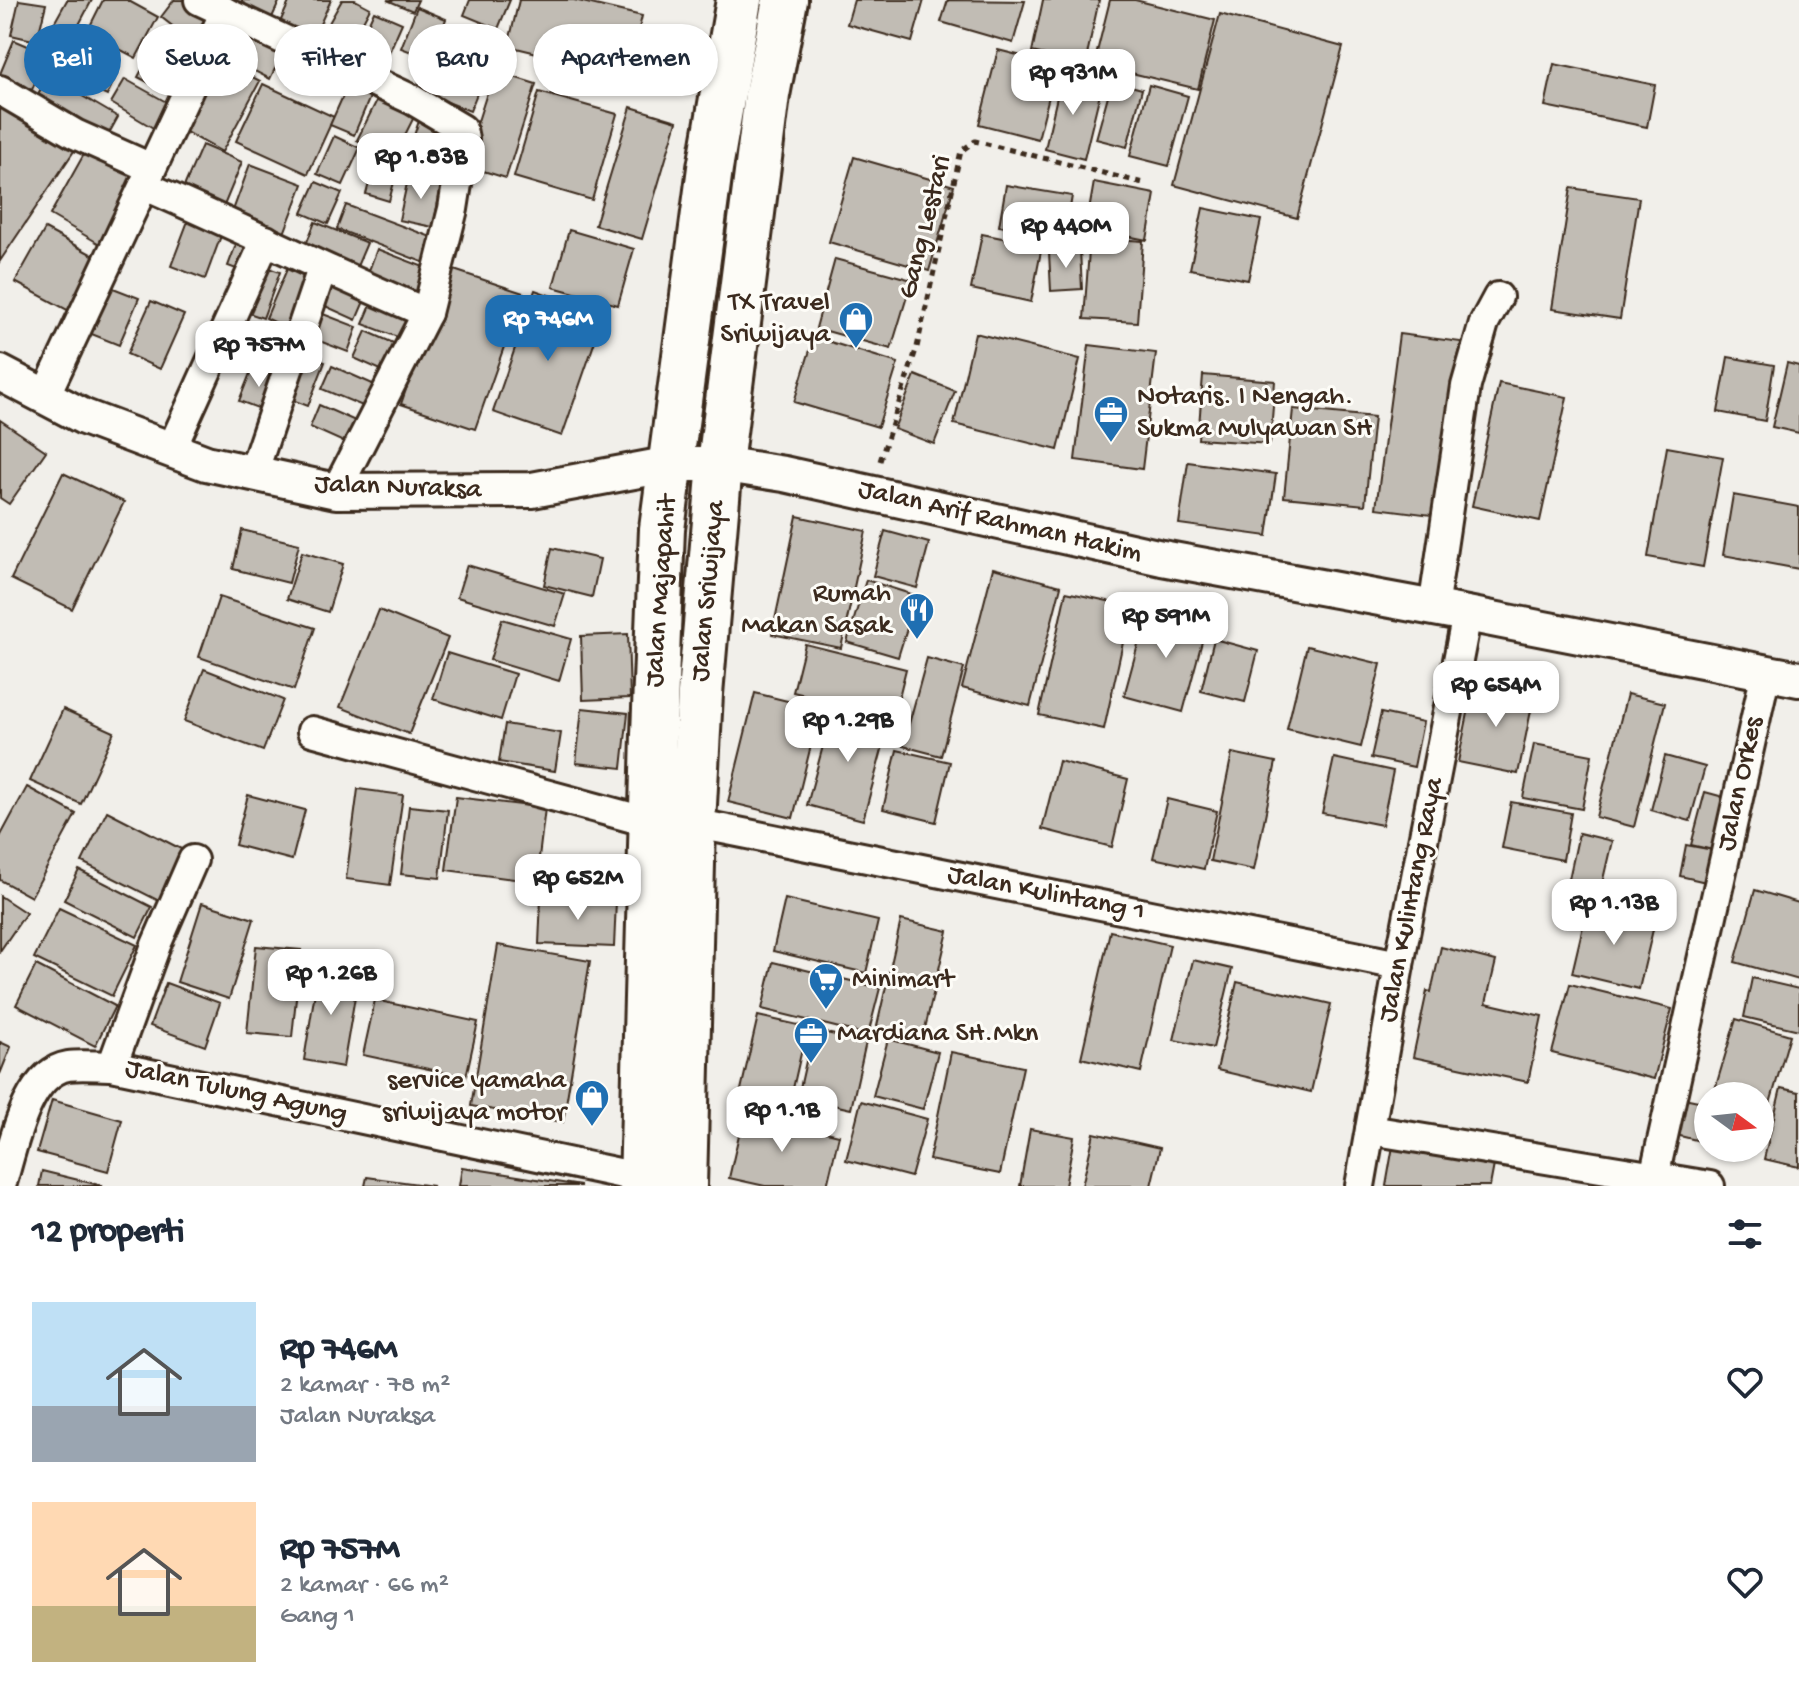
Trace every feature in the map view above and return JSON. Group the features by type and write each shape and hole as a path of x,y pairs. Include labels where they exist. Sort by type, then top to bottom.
{"main road":[{"name":"Jalan Majapahit","path":"642,1182 672,823 662,529 710,168 739,0"},
{"name":"Jalan Sriwijaya","path":"684,1186 672,823 700,694 720,464 767,95 785,0"}],"street":[{"path":"45,396 148,177 212,6 413,100 462,129 464,139 453,209 427,313 336,491"},
{"path":"0,90 148,177 266,240 322,269 427,313"},
{"path":"171,450 266,240"},
{"path":"253,473 322,269"},
{"path":"1433,609 1466,386 1484,323 1498,297"},
{"name":"Jalan Nuraksa","path":"0,373 84,417 206,463 336,491 532,490 671,464 720,464"},
{"name":"Jalan Arif Rahman Hakim","path":"720,464 784,474 1162,558 1799,679"},
{"name":"Jalan Kulintang Raya","path":"1360,1186 1467,614"},
{"name":"Jalan Orkes","path":"1654,1177 1766,672"},
{"name":"Jalan Kulintang 1","path":"312,731 672,823 1399,965"},
{"name":"Jalan Tulung Agung","path":"112,1066 156,945 193,860"},
{"name":"Jalan Tulung Agung","path":"1,1186 34,1088 53,1071 67,1066 112,1066 642,1182"},
{"path":"1370,1130 1710,1186"}],"path":[{"name":"Gang Lestari","path":"870,493 917,347 961,151 975,141 1143,183"}],"building":[{"path":"19,0 46,4 41,24 24,24 24,38 11,35"},
{"path":"67,0 92,0 79,24 54,24"},
{"path":"103,0 127,0 158,17 154,24 137,24 136,58 121,50 121,24 91,24"},
{"path":"174,0 187,0 216,22 170,24 161,17"},
{"path":"242,0 280,0 270,22 239,7"},
{"path":"290,0 331,0 320,24 279,24"},
{"path":"342,0 355,0 370,8 362,24 328,24"},
{"path":"387,0 418,0 413,11"},
{"path":"470,0 510,0 500,24 486,24 464,15"},
{"path":"519,0 574,0 642,16 640,24 533,24 533,52 517,48 517,24 513,24"},
{"path":"854,0 924,0 912,42 847,24"},
{"path":"948,0 1025,1 1013,43 941,22"},
{"path":"1043,0 1099,0 1085,64 1032,52"},
{"path":"1110,0 1135,0 1215,20 1198,89 1094,64"},
{"path":"417,7 446,19 444,24 410,24"},
{"path":"374,11 402,23 392,46 392,24 368,24"},
{"path":"1220,14 1343,47 1297,218 1174,185"},
{"path":"408,30 408,51 401,48"},
{"path":"258,34 274,42 274,71 270,79 258,73"},
{"path":"14,40 24,44 24,95 0,84 0,74"},
{"path":"998,50 1057,65 1038,139 979,124"},
{"path":"1554,64 1655,85 1647,127 1545,106"},
{"path":"1062,75 1102,85 1084,159 1045,149"},
{"path":"517,78 533,83 533,93 506,178 464,165 486,96 517,96"},
{"path":"125,79 137,86 137,96 156,96 170,104 155,129 111,103 115,96 121,96"},
{"path":"1112,81 1142,89 1127,147 1096,139"},
{"path":"263,84 274,89 274,96 289,96 334,117 308,174 236,141"},
{"path":"1149,85 1188,96 1169,166 1130,156"},
{"path":"37,96 82,96 118,117 103,144 33,103"},
{"path":"189,96 252,96 222,152 173,125"},
{"path":"343,96 370,97 354,135 330,125"},
{"path":"432,96 476,96 470,111"},
{"path":"538,96 553,96 617,114 592,200 514,177"},
{"path":"0,97 76,148 0,261"},
{"path":"378,98 414,117 393,159 357,140"},
{"path":"631,107 677,121 642,239 595,225"},
{"path":"421,115 456,127 438,177 404,165"},
{"path":"334,136 360,148 343,185 317,174"},
{"path":"202,145 242,162 221,213 180,196"},
{"path":"88,147 144,178 105,247 50,215"},
{"path":"854,157 954,186 929,271 829,242"},
{"path":"375,161 398,167 389,201 366,194"},
{"path":"250,164 303,184 283,236 231,216"},
{"path":"409,174 442,182 433,227 399,220"},
{"path":"316,182 342,193 328,224 302,213"},
{"path":"1094,182 1155,194 1147,240 1086,228"},
{"path":"1006,185 1072,196 1065,237 999,226"},
{"path":"1571,188 1639,198 1620,319 1552,309"},
{"path":"346,205 434,238 425,263 337,229"},
{"path":"1203,208 1261,220 1248,280 1190,269"},
{"path":"188,221 222,233 205,279 171,266"},
{"path":"315,222 367,243 352,278 301,257"},
{"path":"45,229 100,259 71,312 15,282"},
{"path":"569,230 634,249 618,305 553,287"},
{"path":"241,231 259,237 247,273 228,266"},
{"path":"982,234 1042,246 1031,302 971,289"},
{"path":"1090,237 1143,241 1137,322 1084,319"},
{"path":"377,249 429,269 419,295 367,276"},
{"path":"1080,250 1082,289 1051,291 1049,252"},
{"path":"835,259 912,280 891,349 816,328"},
{"path":"257,264 280,272 263,318 240,310"},
{"path":"448,268 523,293 475,429 401,404"},
{"path":"287,269 315,282 293,331 266,318"},
{"path":"326,274 368,292 356,320 314,301"},
{"path":"108,286 139,298 119,345 89,333"},
{"path":"535,290 604,315 562,436 493,412"},
{"path":"374,298 411,312 400,338 363,324"},
{"path":"151,301 184,315 160,369 127,354"},
{"path":"310,309 357,327 348,352 301,334"},
{"path":"232,321 264,334 250,370 218,358"},
{"path":"366,331 405,348 392,375 354,358"},
{"path":"975,333 1080,359 1058,450 954,424"},
{"path":"1399,334 1461,342 1439,516 1376,508"},
{"path":"814,337 898,363 878,427 794,402"},
{"path":"1089,345 1156,353 1142,469 1075,460"},
{"path":"300,352 325,362 308,406 282,396"},
{"path":"1728,357 1774,365 1765,421 1718,412"},
{"path":"1787,363 1799,366 1799,433 1772,427"},
{"path":"253,366 280,377 266,411 239,401"},
{"path":"332,366 375,385 365,407 322,389"},
{"path":"915,375 955,391 934,444 894,429"},
{"path":"1203,375 1275,381 1270,444 1198,439"},
{"path":"1499,383 1567,397 1540,521 1472,506"},
{"path":"319,405 360,423 350,445 310,427"},
{"path":"1293,409 1374,417 1365,505 1284,497"},
{"path":"0,420 46,451 9,504 0,498"},
{"path":"1667,447 1723,457 1703,567 1648,557"},
{"path":"1188,462 1276,474 1267,536 1179,524"},
{"path":"63,473 124,502 72,609 11,579"},
{"path":"1733,495 1799,507 1799,569 1723,555"},
{"path":"797,516 866,531 841,648 772,634"},
{"path":"242,530 299,544 289,583 233,569"},
{"path":"885,531 929,543 917,588 873,576"},
{"path":"552,548 600,559 592,597 544,585"},
{"path":"302,552 343,564 328,612 287,599"},
{"path":"467,565 565,594 555,626 457,597"},
{"path":"993,568 1061,586 1030,706 962,688"},
{"path":"866,580 917,596 898,657 847,642"},
{"path":"1066,592 1131,606 1104,729 1039,715"},
{"path":"219,597 315,628 294,690 199,657"},
{"path":"1148,608 1207,623 1183,712 1124,696"},
{"path":"379,610 448,638 409,734 340,707"},
{"path":"502,619 571,639 559,681 490,660"},
{"path":"628,634 630,698 583,700 581,636"},
{"path":"1214,639 1258,651 1245,702 1201,691"},
{"path":"805,644 906,669 894,717 793,692"},
{"path":"1307,646 1381,664 1361,747 1287,729"},
{"path":"447,653 515,674 501,720 433,699"},
{"path":"927,658 964,668 941,756 903,746"},
{"path":"204,669 283,700 263,751 184,721"},
{"path":"1474,684 1534,696 1518,774 1458,762"},
{"path":"755,693 820,709 793,818 728,802"},
{"path":"1627,694 1665,703 1634,827 1596,817"},
{"path":"582,708 628,713 622,768 576,763"},
{"path":"63,709 114,732 81,804 30,781"},
{"path":"833,709 889,724 863,820 807,805"},
{"path":"1381,713 1423,722 1414,767 1371,758"},
{"path":"505,724 561,733 555,771 499,762"},
{"path":"1534,744 1592,755 1582,809 1523,798"},
{"path":"897,750 950,762 936,822 883,809"},
{"path":"1232,753 1276,762 1254,870 1210,861"},
{"path":"1665,756 1705,767 1690,821 1651,810"},
{"path":"1334,758 1393,771 1382,825 1322,813"},
{"path":"1059,761 1128,779 1112,847 1042,829"},
{"path":"27,787 76,814 31,897 0,880 0,837"},
{"path":"358,789 403,795 390,885 346,879"},
{"path":"1705,792 1727,798 1713,850 1691,845"},
{"path":"248,795 305,810 292,860 235,845"},
{"path":"456,797 545,808 536,882 446,870"},
{"path":"1167,799 1217,811 1204,869 1153,858"},
{"path":"1511,802 1571,813 1563,860 1502,848"},
{"path":"409,806 448,810 440,878 401,874"},
{"path":"107,811 187,852 161,902 82,862"},
{"path":"1579,833 1612,841 1598,901 1566,893"},
{"path":"1686,845 1713,850 1706,882 1680,876"},
{"path":"79,870 152,907 137,937 64,900"},
{"path":"1755,890 1799,903 1799,980 1735,962"},
{"path":"0,896 26,913 0,951"},
{"path":"541,898 616,901 614,947 539,944"},
{"path":"785,899 878,921 866,973 773,951"},
{"path":"202,903 254,919 229,999 177,982"},
{"path":"1588,905 1655,921 1639,989 1572,973"},
{"path":"59,908 137,945 112,996 34,958"},
{"path":"901,920 948,931 923,1037 877,1026"},
{"path":"1110,931 1170,945 1141,1072 1081,1058"},
{"path":"498,945 590,961 563,1122 471,1106"},
{"path":"256,946 301,950 292,1037 247,1033"},
{"path":"1441,947 1496,961 1486,1003 1542,1016 1528,1082 1413,1057 1427,991 1431,992"},
{"path":"1193,960 1232,969 1213,1048 1174,1040"},
{"path":"773,962 880,988 868,1035 762,1009"},
{"path":"36,965 115,1006 95,1046 16,1005"},
{"path":"319,967 359,973 343,1067 304,1060"},
{"path":"1752,978 1799,989 1799,1030 1744,1017"},
{"path":"1237,982 1331,1004 1311,1092 1217,1070"},
{"path":"166,983 220,1003 205,1046 150,1026"},
{"path":"1570,984 1672,1009 1654,1079 1552,1053"},
{"path":"375,1000 478,1022 466,1077 363,1055"},
{"path":"758,1016 807,1027 787,1115 738,1103"},
{"path":"1736,1019 1790,1035 1774,1090 1774,1082 1717,1082"},
{"path":"813,1030 866,1042 851,1109 798,1097"},
{"path":"888,1039 938,1052 923,1109 873,1096"},
{"path":"0,1042 11,1047 0,1074"},
{"path":"951,1052 1023,1067 1000,1174 929,1160"},
{"path":"1781,1088 1799,1092 1799,1167 1774,1161 1774,1117"},
{"path":"1684,1098 1694,1100 1694,1140 1676,1135"},
{"path":"52,1100 122,1120 108,1171 37,1152"},
{"path":"861,1101 927,1119 911,1177 846,1160"},
{"path":"744,1113 839,1135 827,1186 765,1186 729,1178"},
{"path":"1030,1129 1074,1137 1065,1186 1020,1186"},
{"path":"1094,1133 1160,1148 1151,1186 1082,1186"},
{"path":"1393,1146 1494,1165 1490,1186 1386,1186"},
{"path":"462,1167 581,1186 459,1186"},
{"path":"42,1171 103,1186 39,1186"},
{"path":"367,1177 433,1186 365,1186"}],"place":[{"name":"TX Travel Sriwijaya","path":"856,350"},
{"name":"Notaris. I Nengah. Sukma Mulyawan SH","path":"1111,444"},
{"name":"Rumah Makan Sasak","path":"917,641"},
{"name":"Minimart","path":"826,1011"},
{"name":"Mardiana SH.Mkn","path":"811,1065"},
{"name":"service yamaha sriwijaya motor","path":"592,1128"}]}
